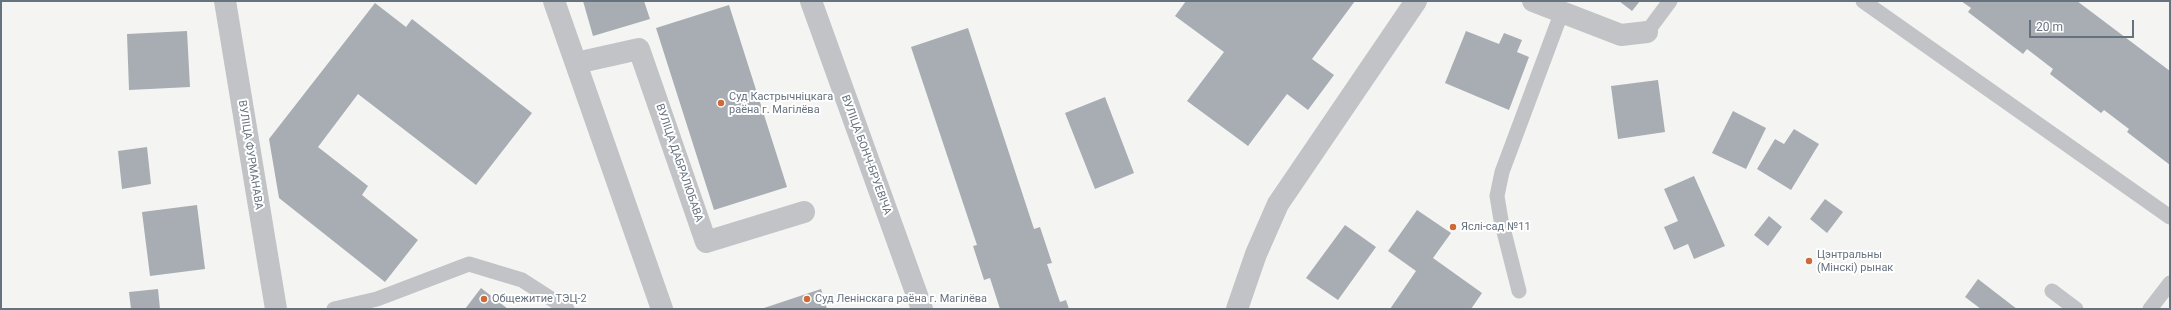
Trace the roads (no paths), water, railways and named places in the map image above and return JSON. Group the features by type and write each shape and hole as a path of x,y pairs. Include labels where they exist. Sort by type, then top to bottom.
{"street":[{"name":"ВУЛІЦА ФУРМАНАВА","path":"225,1 276,309"},
{"path":"554,1 662,309"},
{"name":"ВУЛІЦА БОНЧ-БРУЕВІЧА","path":"811,1 922,309"},
{"path":"1237,309 1256,254 1278,204 1416,1"},
{"path":"1533,1 1561,14 1620,35 1647,32"},
{"name":"ВУЛІЦА ДАБРАЛЮБАВА","path":"576,63 639,49 706,242 804,212"}],"lane":[{"path":"1647,32 1670,1"},
{"path":"1863,1 2170,218"},
{"path":"1519,291 1501,220 1497,196 1502,172 1561,14"},
{"path":"334,309 377,299 469,264 522,280 567,309"},
{"path":"2150,309 2170,283"},
{"path":"2052,292 2076,309"}],"place":[{"name":"Суд Кастрычніцкага раёна г. Магілёва","path":"721,103"},
{"name":"Яслі-сад №11","path":"1453,227"},
{"name":"Цэнтральны (Мінскі) рынак","path":"1809,261"},
{"name":"Общежитие ТЭЦ-2","path":"484,299"},
{"name":"Суд Ленінскага раёна г. Магілёва","path":"807,299"}]}
